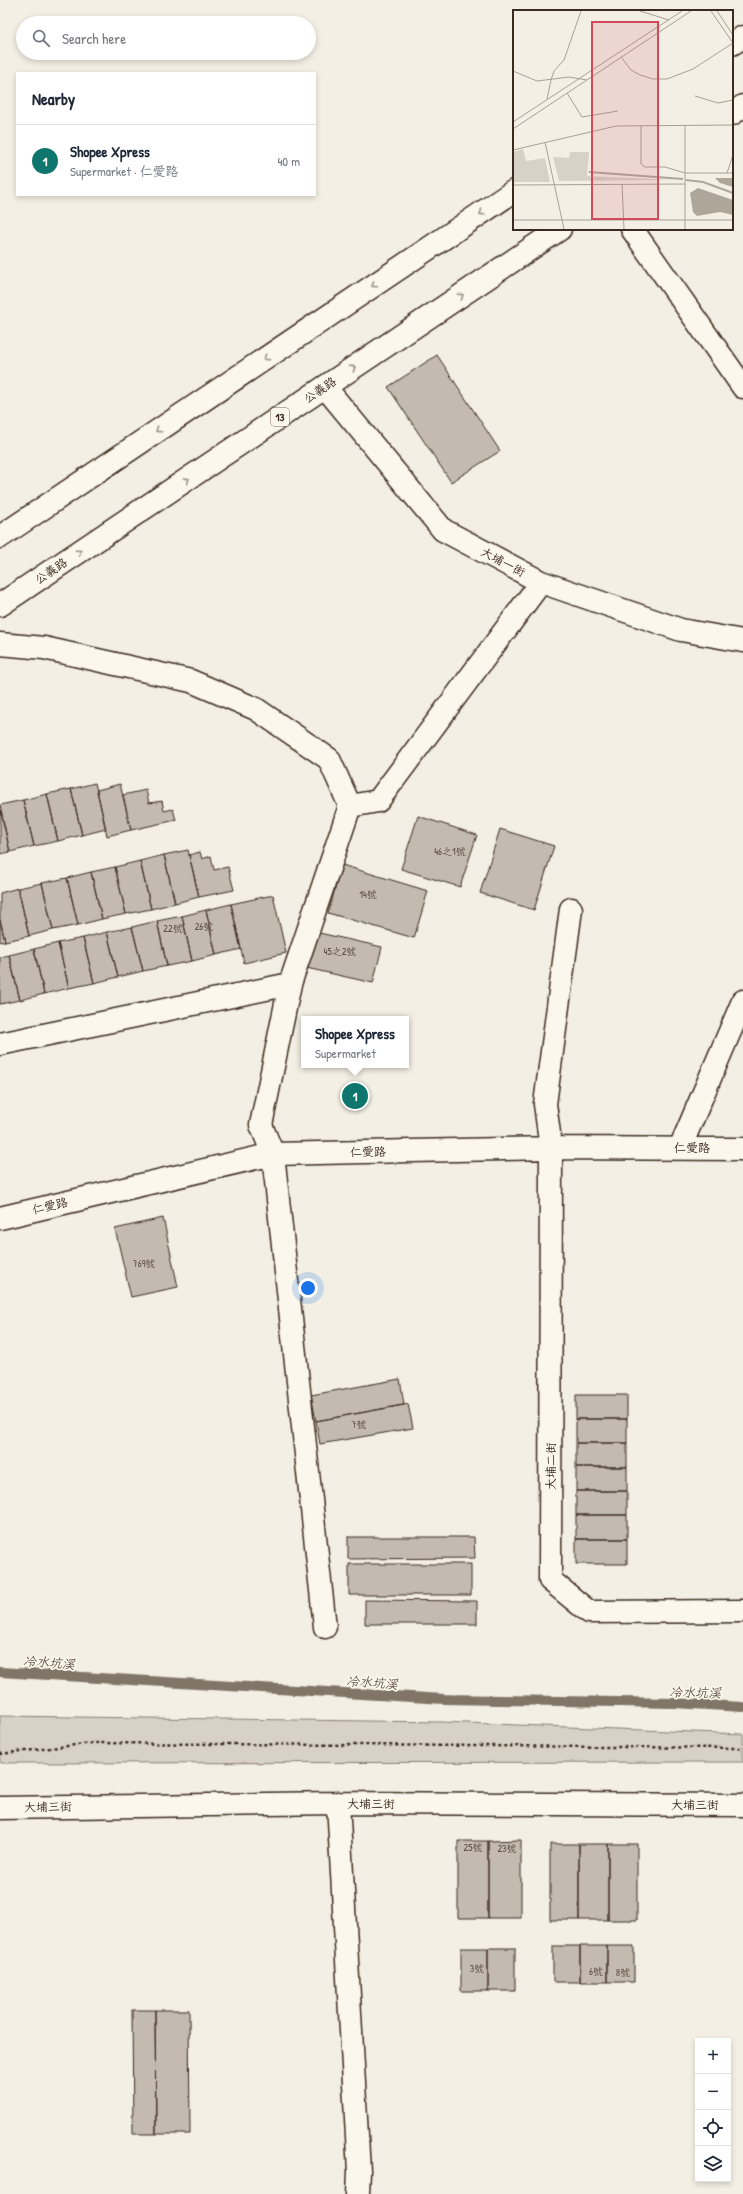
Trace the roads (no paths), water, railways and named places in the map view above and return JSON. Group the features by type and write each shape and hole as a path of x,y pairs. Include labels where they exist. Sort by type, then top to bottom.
{"street":[{"path":"733,43 743,37"},
{"path":"733,113 743,106"},
{"path":"0,537 513,192"},
{"name":"公義路","path":"0,605 559,230"},
{"path":"633,230 743,387"},
{"name":"大埔一街","path":"325,387 443,530 541,582 681,630 743,641"},
{"path":"350,806 378,801 541,582"},
{"path":"0,644 44,648 191,681 256,710 329,759 350,806 290,984 261,1125 273,1154 325,1627"},
{"path":"551,1148 545,1104 571,908"},
{"path":"0,1044 290,984"},
{"path":"680,1148 743,1001"},
{"name":"仁愛路","path":"0,1218 273,1154 551,1148 743,1149"},
{"name":"大埔二街","path":"551,1148 550,1580 589,1612 743,1611"},
{"path":"338,1804 359,2171 358,2194"},
{"name":"大埔三街","path":"0,1808 338,1804 743,1805"}],"waterway":[{"name":"冷水坑溪","path":"0,1672 444,1699 674,1703 743,1707"}],"place":[{"name":"Shopee Xpress","path":"355,1096"}]}
